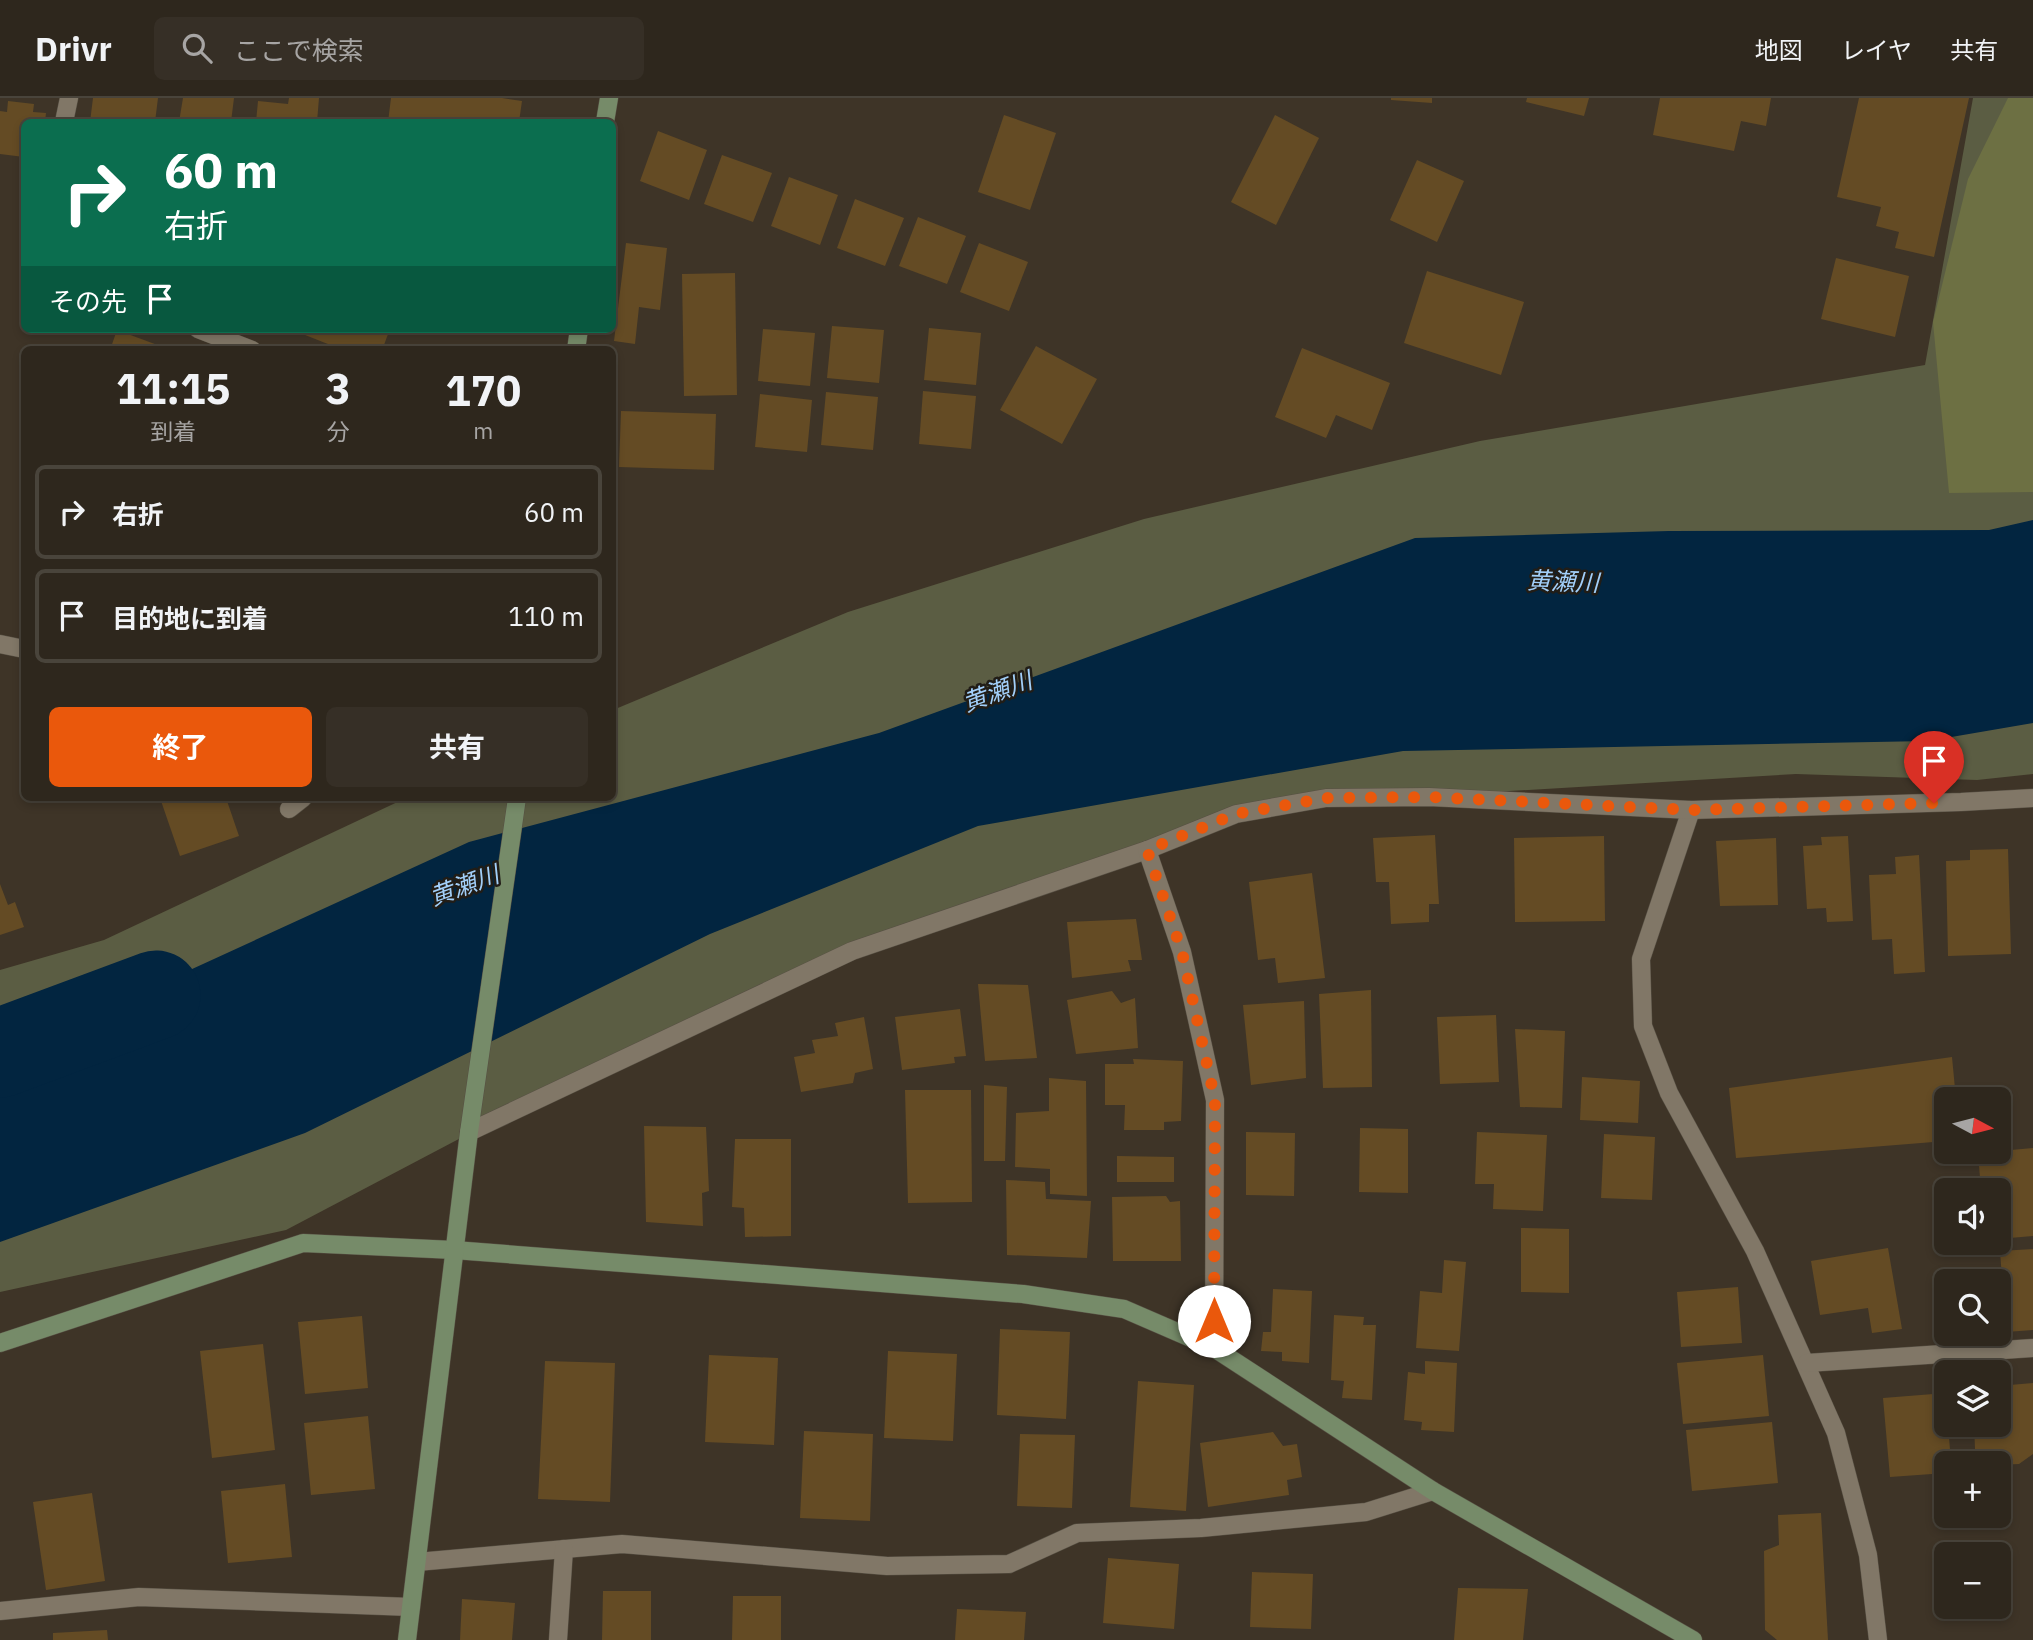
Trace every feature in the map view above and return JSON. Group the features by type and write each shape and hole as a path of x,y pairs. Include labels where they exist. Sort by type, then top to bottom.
{"street":[{"path":"65,119 69,98"},
{"path":"606,119 609,98"},
{"path":"208,333 242,346"},
{"path":"0,644 21,648"},
{"path":"468,1132 852,951 1147,850 1236,814 1326,798 1429,797 1691,810 2033,798"},
{"path":"407,1640 468,1132 517,801"},
{"path":"1691,810 1641,959 1643,1026 1669,1093 1755,1251 1836,1433 1865,1543 1878,1640"},
{"path":"1147,850 1182,952 1215,1100 1214,1348"},
{"path":"0,1343 303,1243 454,1250 1024,1294 1124,1309 1214,1348 1433,1491 1693,1640"},
{"path":"1807,1363 2033,1348"},
{"path":"416,1562 622,1544 887,1566 1009,1564 1077,1533 1202,1528 1366,1512 1433,1491"},
{"path":"558,1640 565,1549"},
{"path":"0,1611 139,1597 411,1607"}],"green space":[{"path":"1973,98 2033,98 2033,774 1977,780 1796,774 1290,804 893,938 493,1121 286,1230 0,1292 0,970 104,940 400,801 616,801 616,709 848,612 1144,519 1480,441 1925,365"},
{"path":"2008,98 2033,98 2033,492 1949,493 1933,322 1968,179"}],"water":[{"path":"2033,520 2033,723 1928,741 1403,751 978,826 710,934 305,1133 0,1242 0,1057 469,842 879,733 1415,538 1669,531 1989,530"}],"building":[{"path":"93,98 158,98 155,119 90,119"},
{"path":"183,98 234,98 231,119 180,119"},
{"path":"289,98 319,98 317,119 256,119 258,101 288,104"},
{"path":"391,98 502,98 522,101 519,119 388,119"},
{"path":"1432,98 1432,103 1391,100"},
{"path":"1527,98 1589,98 1584,116 1526,102"},
{"path":"1660,98 1771,98 1766,126 1741,121 1734,151 1653,135"},
{"path":"1859,98 1969,98 1934,257 1895,248 1899,232 1876,226 1881,207 1837,197"},
{"path":"8,101 34,104 33,112 46,113 45,119 21,119 21,157 0,154 0,111 7,112"},
{"path":"1004,115 1056,133 1030,210 978,192"},
{"path":"1275,115 1319,138 1276,225 1231,202"},
{"path":"658,131 707,150 689,200 640,181"},
{"path":"722,155 772,173 753,222 704,204"},
{"path":"1417,160 1464,181 1437,242 1390,220"},
{"path":"789,177 838,195 820,245 771,226"},
{"path":"855,199 904,218 885,266 837,248"},
{"path":"918,217 966,236 947,284 899,266"},
{"path":"626,243 667,248 660,310 639,307 635,344 614,341"},
{"path":"979,243 1028,262 1009,311 960,292"},
{"path":"1836,258 1909,276 1895,337 1821,319"},
{"path":"1427,271 1524,302 1501,375 1404,343"},
{"path":"735,273 737,395 684,396 682,274"},
{"path":"832,326 884,330 879,383 827,378"},
{"path":"929,328 981,333 976,385 924,380"},
{"path":"763,329 815,333 810,386 758,381"},
{"path":"116,333 125,333 160,346 111,346"},
{"path":"300,333 388,333 384,346 333,346"},
{"path":"1036,346 1097,379 1062,444 1000,410"},
{"path":"1302,348 1390,383 1372,430 1336,415 1326,438 1275,417"},
{"path":"923,391 976,396 971,449 919,444"},
{"path":"826,392 878,397 873,450 821,445"},
{"path":"760,394 812,400 807,452 755,447"},
{"path":"621,411 716,414 714,470 619,467"},
{"path":"161,801 227,801 239,836 180,856"},
{"path":"1435,835 1439,904 1429,904 1429,922 1391,924 1389,882 1376,882 1373,838"},
{"path":"1604,836 1605,921 1515,922 1514,838"},
{"path":"1848,836 1853,921 1827,922 1826,908 1807,909 1803,846 1822,845 1821,837"},
{"path":"1776,838 1778,905 1720,906 1716,841"},
{"path":"2008,849 2011,954 1948,956 1946,861 1970,860 1970,850"},
{"path":"1919,855 1925,972 1894,974 1892,939 1872,940 1869,875 1896,874 1895,857"},
{"path":"1312,873 1325,978 1278,983 1275,958 1258,960 1249,882"},
{"path":"0,884 8,905 15,902 24,927 0,935"},
{"path":"1136,919 1142,960 1128,960 1131,971 1072,978 1067,922"},
{"path":"978,984 1028,985 1037,1058 985,1061"},
{"path":"1371,990 1372,1087 1323,1088 1319,994"},
{"path":"1112,991 1121,1003 1135,998 1138,1048 1076,1054 1067,1000"},
{"path":"1304,1001 1306,1078 1251,1085 1243,1005"},
{"path":"960,1009 966,1056 954,1057 955,1063 902,1070 895,1017"},
{"path":"1496,1015 1499,1082 1440,1084 1437,1017"},
{"path":"864,1017 873,1069 855,1073 853,1083 801,1092 794,1057 815,1053 812,1040 838,1036 835,1023"},
{"path":"1515,1029 1565,1031 1562,1108 1520,1107"},
{"path":"1952,1057 1955,1087 1934,1087 1934,1142 1736,1158 1729,1088"},
{"path":"1133,1059 1183,1061 1181,1121 1164,1122 1164,1130 1124,1130 1125,1105 1105,1105 1105,1064 1134,1064"},
{"path":"1582,1077 1640,1081 1638,1123 1580,1120"},
{"path":"1049,1078 1086,1081 1087,1196 1050,1194 1050,1169 1015,1167 1016,1113 1049,1111"},
{"path":"984,1085 1007,1087 1005,1161 984,1161"},
{"path":"905,1090 971,1090 972,1202 908,1203"},
{"path":"644,1126 706,1127 709,1191 702,1193 703,1226 646,1222"},
{"path":"1360,1128 1408,1129 1408,1193 1359,1192"},
{"path":"1246,1132 1295,1133 1294,1196 1246,1195"},
{"path":"1477,1132 1547,1135 1543,1211 1493,1209 1494,1184 1475,1184"},
{"path":"1604,1134 1655,1137 1652,1200 1601,1198"},
{"path":"735,1139 791,1139 791,1236 745,1237 744,1208 732,1207"},
{"path":"2033,1148 2033,1236 2011,1238 2011,1178 1980,1178 1979,1164 2011,1164 2011,1150"},
{"path":"1117,1156 1174,1157 1174,1182 1117,1182"},
{"path":"1006,1180 1045,1182 1046,1199 1091,1201 1087,1258 1007,1255"},
{"path":"1166,1196 1170,1202 1180,1201 1181,1261 1113,1261 1112,1197"},
{"path":"1521,1228 1569,1229 1569,1293 1521,1292"},
{"path":"1888,1248 1902,1329 1872,1333 1868,1308 1820,1315 1811,1261"},
{"path":"2033,1249 2033,1330 2011,1332 2011,1269 2001,1269 2000,1255 2011,1255 2011,1250"},
{"path":"1444,1260 1466,1262 1459,1351 1416,1348 1420,1291 1442,1293"},
{"path":"1738,1287 1742,1343 1681,1347 1677,1292"},
{"path":"1273,1289 1312,1291 1309,1363 1282,1361 1282,1352 1261,1351 1263,1332 1271,1332"},
{"path":"1334,1315 1364,1317 1363,1325 1376,1325 1372,1400 1342,1398 1344,1381 1331,1380"},
{"path":"362,1316 368,1388 305,1394 298,1322"},
{"path":"1000,1329 1070,1332 1066,1419 997,1415"},
{"path":"263,1344 275,1450 212,1458 200,1351"},
{"path":"888,1351 957,1354 953,1441 884,1438"},
{"path":"709,1355 778,1358 774,1445 705,1442"},
{"path":"1763,1355 1769,1416 1683,1424 1677,1363"},
{"path":"545,1361 615,1363 610,1502 538,1499"},
{"path":"1425,1361 1457,1363 1454,1432 1421,1430 1422,1422 1404,1420 1408,1372 1425,1374"},
{"path":"1138,1381 1194,1385 1186,1511 1130,1507"},
{"path":"2033,1383 2033,1454 2019,1464 2011,1464 2011,1451 1975,1449 1975,1437 2011,1437 2011,1385"},
{"path":"1934,1394 1934,1437 1949,1437 1950,1451 1934,1451 1934,1474 1890,1477 1883,1398"},
{"path":"368,1416 375,1489 311,1495 304,1423"},
{"path":"1772,1422 1778,1483 1692,1491 1686,1430"},
{"path":"804,1431 873,1434 870,1521 800,1518"},
{"path":"1273,1432 1283,1446 1297,1444 1302,1477 1287,1480 1289,1495 1208,1507 1200,1443"},
{"path":"1020,1434 1075,1435 1072,1508 1017,1506"},
{"path":"285,1484 292,1557 228,1563 221,1491"},
{"path":"92,1493 105,1581 46,1590 33,1502"},
{"path":"1821,1513 1828,1640 1777,1640 1765,1630 1764,1551 1779,1545 1778,1515"},
{"path":"1108,1558 1179,1564 1174,1629 1103,1623"},
{"path":"1252,1572 1313,1574 1311,1629 1250,1627"},
{"path":"1458,1588 1528,1589 1523,1640 1454,1640"},
{"path":"603,1591 651,1591 651,1640 602,1640"},
{"path":"733,1596 781,1596 781,1640 732,1640"},
{"path":"462,1599 515,1603 512,1640 460,1640"},
{"path":"957,1609 1026,1612 1024,1640 955,1640"},
{"path":"107,1630 108,1640 53,1640 53,1633"}],"waterway":[{"name":"黄瀬川","path":"0,1053 156,995"}],"route":[{"path":"1214,1321 1215,1100 1182,952 1147,850 1236,814 1326,798 1429,797 1691,810 1934,803"}]}
